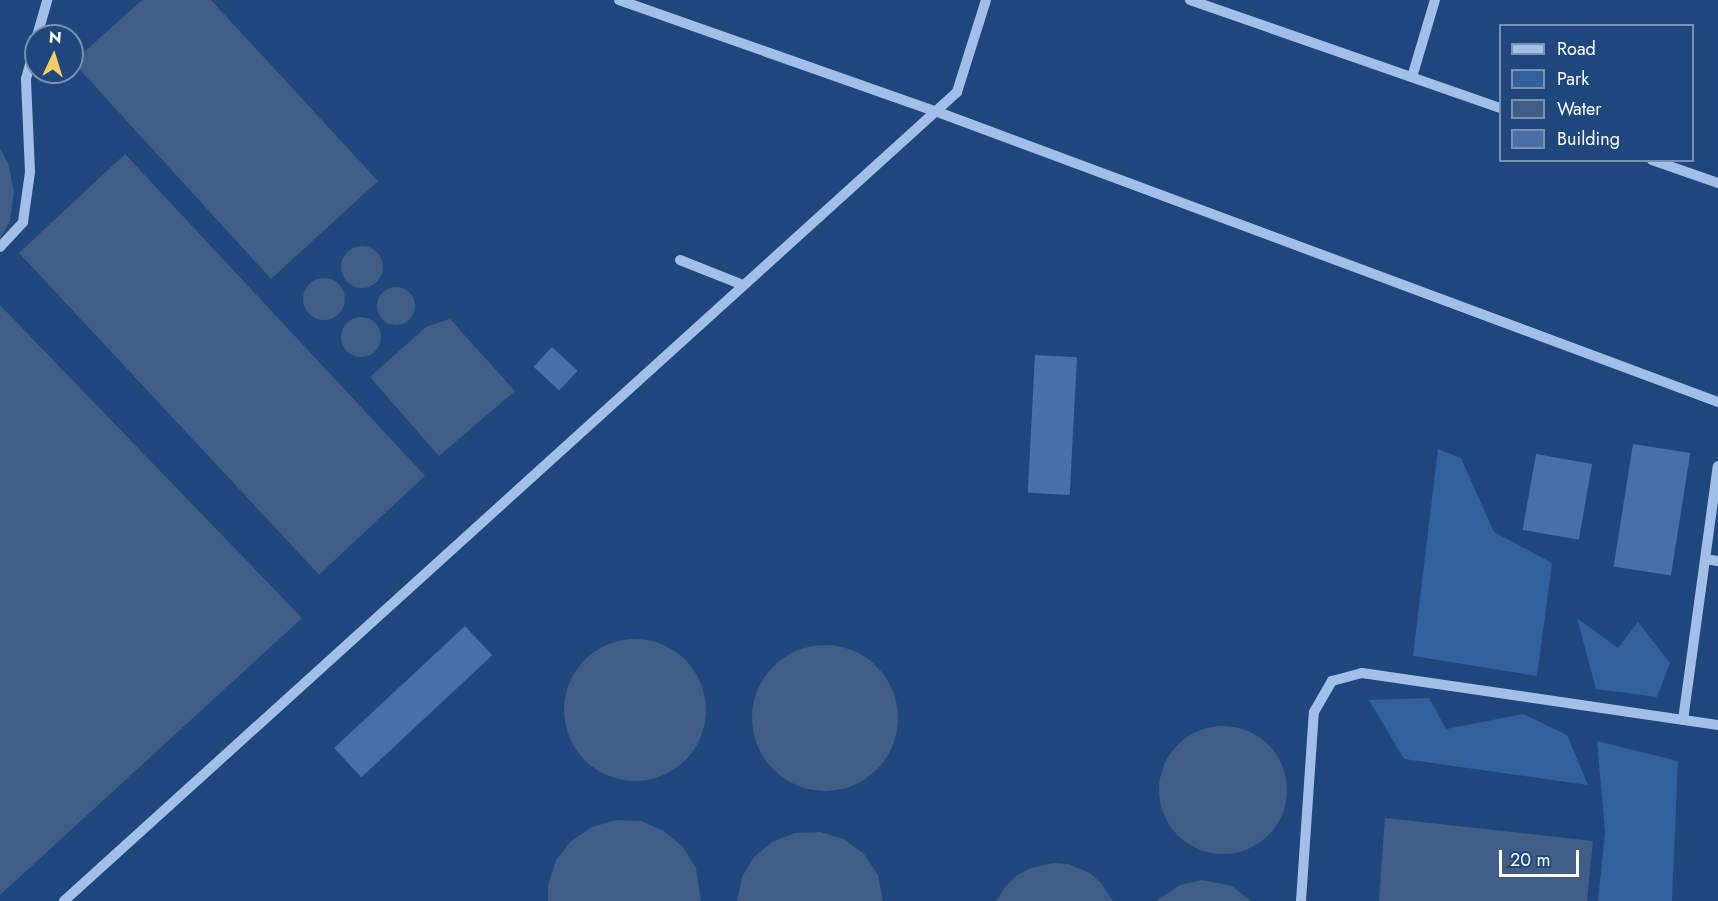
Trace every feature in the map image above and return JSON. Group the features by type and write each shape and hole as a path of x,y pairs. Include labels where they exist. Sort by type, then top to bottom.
{"street":[{"path":"40,24 46,0"},
{"path":"619,0 935,111 1718,402"},
{"path":"64,901 957,92 986,0"},
{"path":"1191,0 1499,108"},
{"path":"1412,77 1435,0"},
{"path":"0,247 23,222 30,172 27,84"},
{"path":"1658,162 1718,183"},
{"path":"680,260 743,285"},
{"path":"1683,720 1718,466"},
{"path":"1705,559 1718,561"},
{"path":"1301,901 1314,712 1332,681 1362,672 1718,725"}],"green space":[{"path":"1438,449 1461,458 1494,532 1552,563 1537,676 1413,656"},
{"path":"1577,618 1618,648 1638,622 1670,663 1657,697 1596,689"},
{"path":"1429,698 1446,729 1523,714 1567,735 1588,785 1404,759 1369,700"},
{"path":"1597,741 1678,761 1672,901 1598,901 1605,832"}],"water":[{"path":"142,0 211,0 378,181 271,279 84,74 84,52"},
{"path":"0,148 8,163 14,191 10,221 0,239"},
{"path":"125,154 425,476 319,575 19,253"},
{"path":"362,246 377,252 383,267 377,282 362,288 347,282 341,267 347,252"},
{"path":"324,278 339,284 345,299 339,314 324,320 309,314 303,299 309,284"},
{"path":"396,287 410,292 415,306 410,320 396,325 382,320 377,306 382,292"},
{"path":"0,305 302,618 0,895"},
{"path":"361,317 369,318 375,323 380,329 380,345 375,351 369,356 361,357 353,356 347,351 342,345 341,337 342,329 347,323 353,318"},
{"path":"450,319 515,391 439,456 370,377 426,327"},
{"path":"635,639 649,640 662,645 685,660 700,683 705,696 705,724 700,737 685,760 662,775 649,780 635,781 621,780 608,775 585,760 570,737 565,724 564,710 565,696 570,683 585,660 608,645 621,640"},
{"path":"825,645 853,650 877,666 893,690 898,718 893,746 877,770 853,786 825,791 797,786 773,770 757,746 752,718 757,690 773,666 797,650"},
{"path":"1223,726 1247,731 1268,745 1282,766 1287,790 1282,814 1268,835 1247,849 1223,854 1199,849 1178,835 1164,814 1159,790 1164,766 1178,745 1199,731"},
{"path":"1385,818 1593,841 1587,901 1379,901"},
{"path":"616,820 641,821 664,831 683,847 696,868 701,901 548,901 548,885 556,860 571,841 592,827"},
{"path":"820,832 844,839 864,854 878,875 883,901 737,901 742,877 754,857 772,842 795,833"},
{"path":"1053,863 1068,864 1090,873 1101,883 1113,901 996,901 1017,875 1031,868"},
{"path":"1202,880 1232,886 1251,901 1156,901 1180,885"}],"building":[{"path":"552,347 578,371 559,391 534,367"},
{"path":"1035,355 1077,357 1070,495 1028,493"},
{"path":"1633,444 1690,453 1671,576 1614,566"},
{"path":"1536,454 1592,464 1579,540 1523,530"},
{"path":"465,626 492,655 361,777 334,748"}]}
